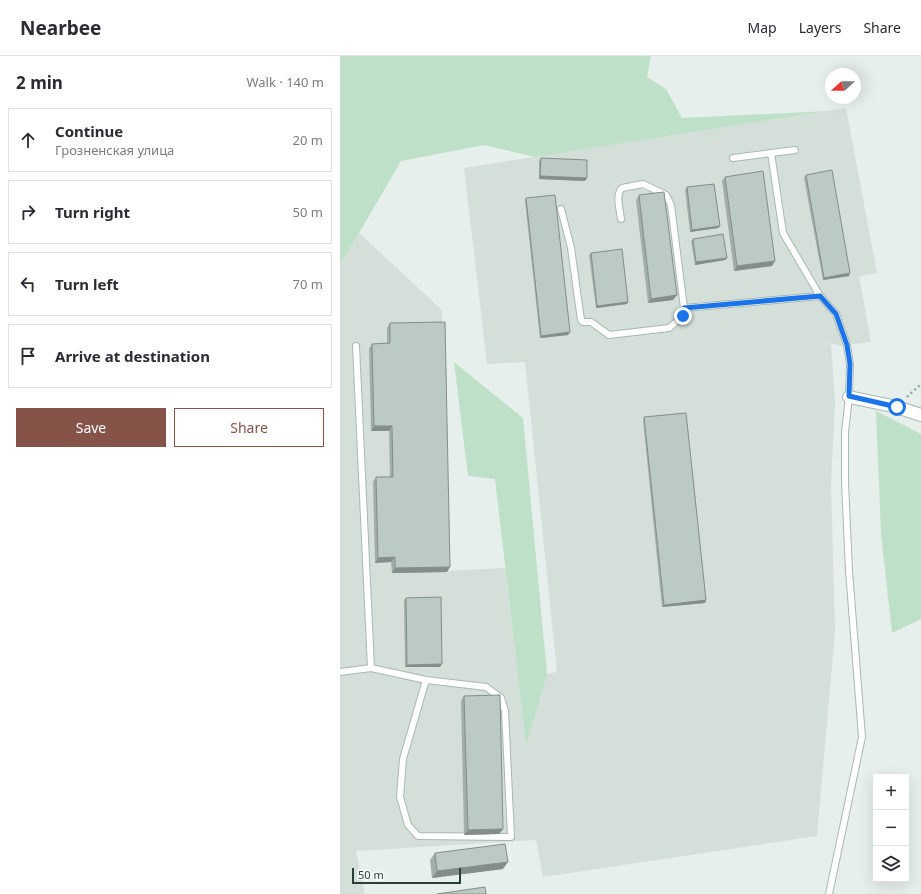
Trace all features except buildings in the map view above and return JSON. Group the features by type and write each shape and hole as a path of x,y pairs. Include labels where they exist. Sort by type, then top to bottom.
{"street":[{"path":"849,396 897,407 921,415"}],"lane":[{"path":"733,158 795,150"},
{"path":"772,153 783,234 820,296 836,314 847,345 850,364 849,396 845,432 845,482 849,571 859,682 862,737 829,894"},
{"path":"561,208 571,248 580,317 583,322 591,322 609,335 669,328 683,316 684,308 671,206 666,195 643,184 622,188 618,195 621,219"},
{"path":"684,308 820,296"},
{"path":"356,346 371,668"},
{"path":"340,672 371,668 426,680 486,687 501,698 505,711 512,837 418,836 408,825 400,797 403,759 426,680"}],"shaded area":[{"path":"846,108 877,273 859,276 871,342 840,346 831,343 835,404 831,484 835,631 817,836 543,877 536,840 356,851 365,894 340,894 340,264 359,233 442,310 447,571 505,568 526,744 547,674 557,672 525,362 487,364 464,168"}],"green space":[{"path":"340,56 651,56 647,77 666,89 682,118 828,111 535,157 484,145 401,161 340,264"},
{"path":"454,362 523,418 547,674 526,746 495,479 468,476"},
{"path":"876,411 921,434 921,619 892,633 881,534"}],"route":[{"path":"683,316 685,313 684,308 820,296 836,314 847,345 850,364 849,396 897,407"}]}
